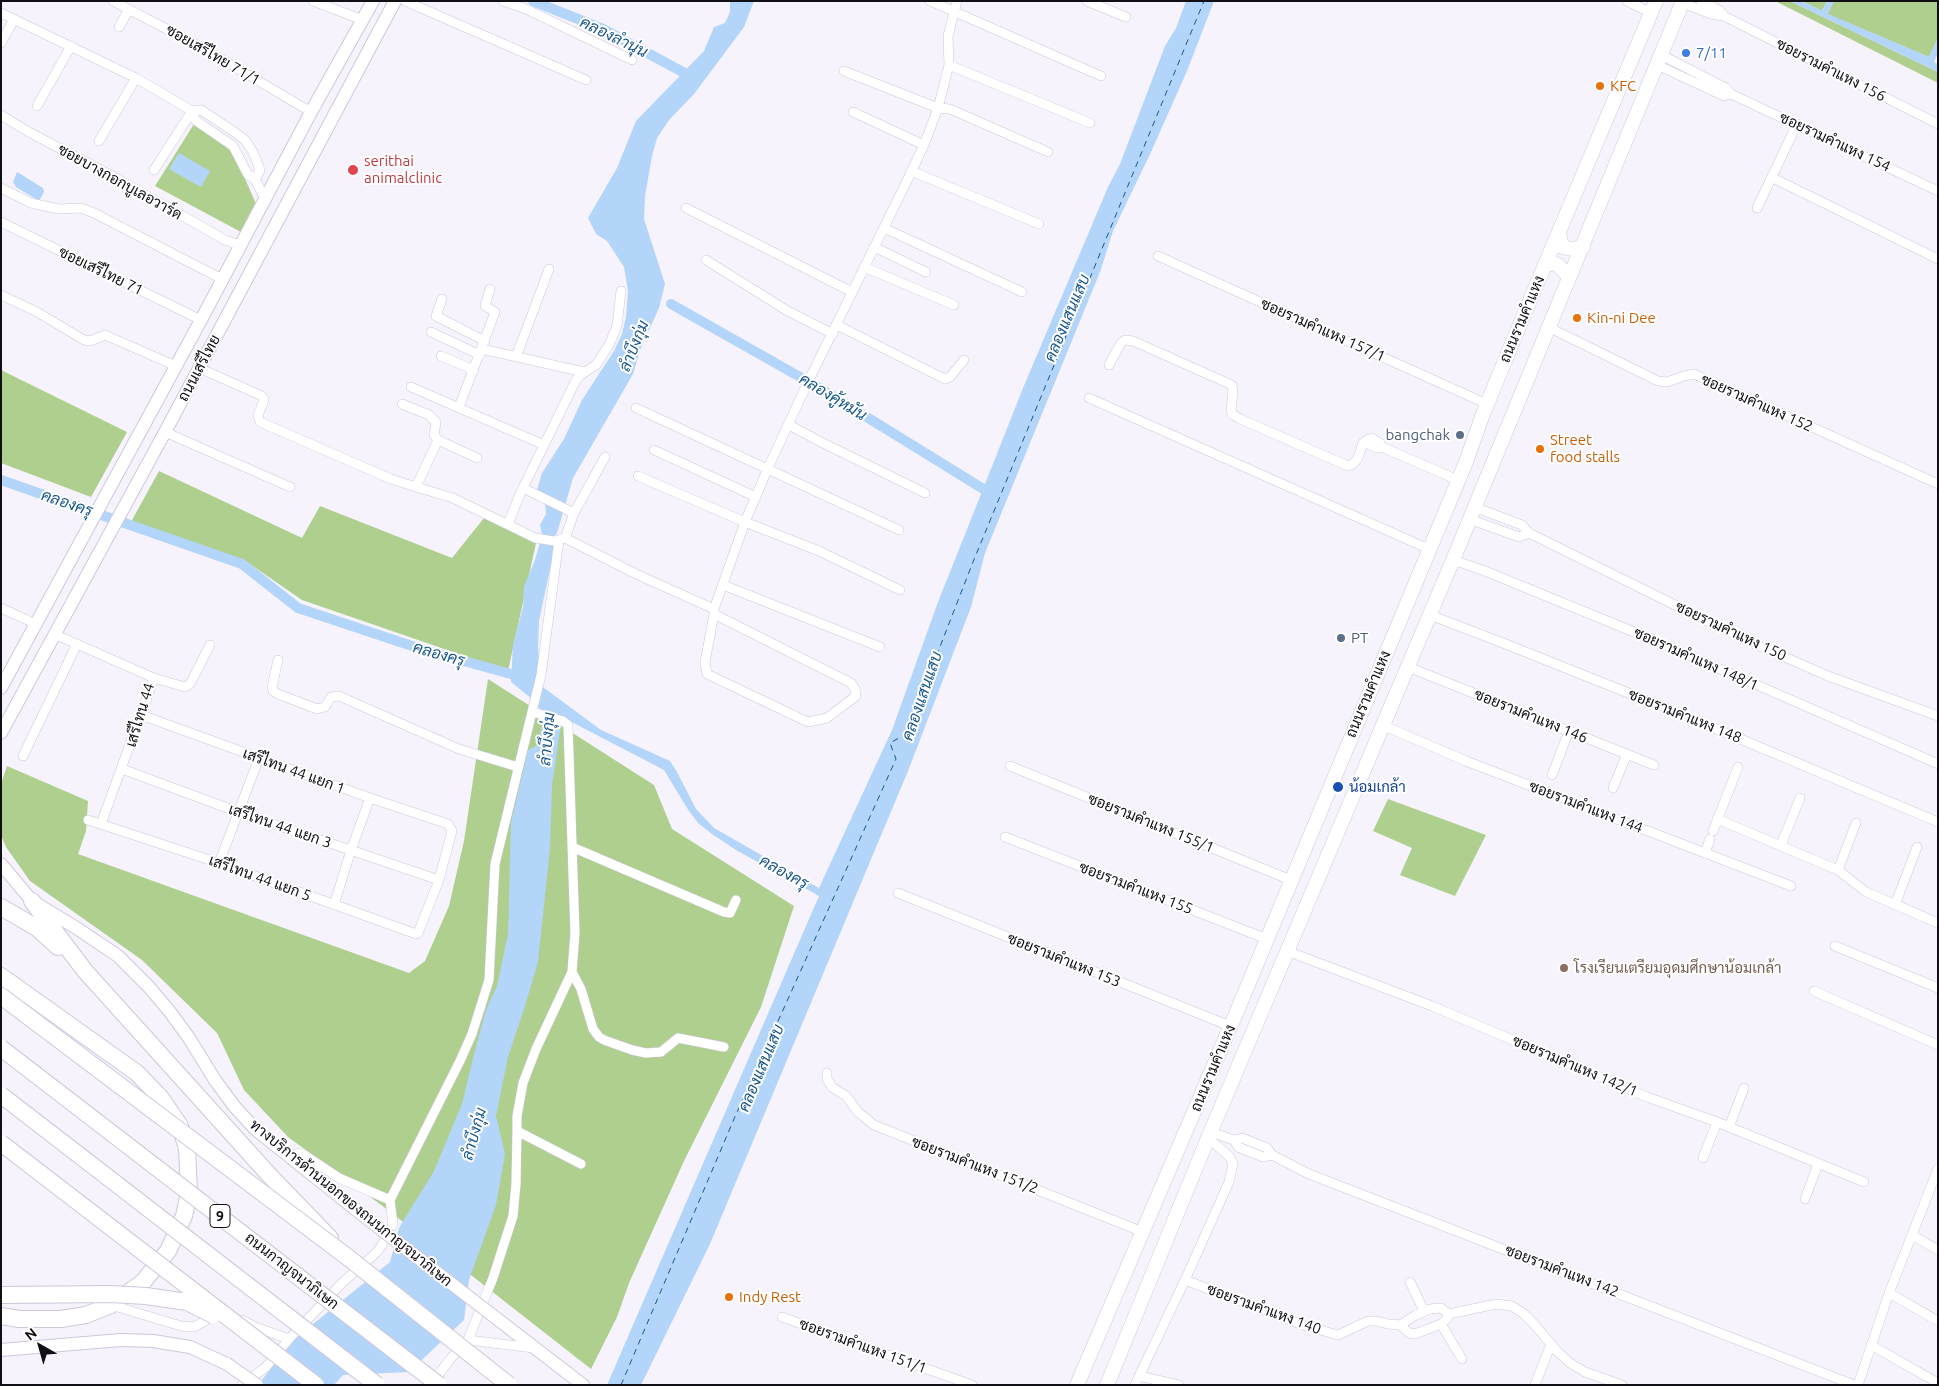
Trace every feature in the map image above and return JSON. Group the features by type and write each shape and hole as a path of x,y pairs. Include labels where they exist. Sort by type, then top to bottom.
{"highway":[{"path":"32,901 85,971 271,1177 350,1259"},
{"path":"1,907 37,928 85,971"},
{"path":"1,976 137,1073 161,1098 180,1126 187,1148 189,1193 184,1216 168,1251 143,1282 111,1305 86,1314 61,1319 19,1319 1,1316"},
{"path":"1,996 350,1259 509,1385"},
{"name":"ถนนกาญจนาภิเษก","path":"1,1048 439,1385"},
{"path":"1,1095 377,1385"},
{"path":"1,1143 316,1385"},
{"path":"1,1295 111,1294 146,1296 188,1302 226,1322 268,1348"}],"main road":[{"name":"ถนนเสรีไทย","path":"1,688 201,320 311,112 373,1"},
{"name":"ถนนเสรีไทย","path":"1,732 95,562 395,1"},
{"name":"ถนนรามคำแหง","path":"1108,1385 1287,950 1453,560 1683,2"},
{"name":"ถนนรามคำแหง","path":"1077,1385 1292,880 1458,480 1487,404 1654,7"},
{"path":"1559,232 1562,247 1572,250 1583,247"},
{"path":"240,245 259,253"},
{"path":"1545,266 1553,263 1558,265 1569,278"},
{"name":"ทางบริการด้านนอกของถนนกาญจนาภิเษก","path":"1,864 32,901 78,929 124,962 149,987 189,1038 234,1106 254,1129 583,1385"},
{"path":"1,1350 121,1340 190,1347 227,1364 257,1385"}],"street":[{"name":"ซอยเสรีไทย 71/1","path":"114,1 201,47 311,112"},
{"path":"313,1 362,20"},
{"path":"405,1 586,80"},
{"path":"503,1 526,9 632,60"},
{"path":"930,1 1101,76"},
{"path":"199,368 262,396 264,400 258,416 260,422 391,479 453,498 539,539 560,540 714,612 851,683 856,689 856,696 828,718 808,722 707,674 705,662 714,612 746,522 768,468 924,145 938,108 949,65 948,36 957,1"},
{"path":"1087,1 1126,17"},
{"path":"1627,1 1654,7"},
{"name":"ซอยรามคำแหง 156","path":"1701,1 1719,10 1724,16"},
{"name":"ซอยรามคำแหง 156","path":"1683,2 1710,14 1724,16 1938,124"},
{"path":"119,27 129,9"},
{"path":"1,12 136,78 192,111 201,110 244,140 253,152 260,170 255,179"},
{"path":"1,43 14,19"},
{"path":"37,106 72,46"},
{"name":"ซอยรามคำแหง 154","path":"1659,60 1726,88 1731,94 1938,191"},
{"path":"949,65 1090,124"},
{"path":"844,70 938,108 950,108 1048,152"},
{"path":"99,141 136,78"},
{"path":"192,111 195,120 233,146 248,175 255,179 265,199"},
{"path":"154,170 192,111"},
{"path":"853,112 924,145"},
{"name":"ซอยบางกอกบูเลอวาร์ด","path":"1,115 225,240 240,245"},
{"path":"1757,208 1797,124"},
{"path":"233,146 244,140"},
{"path":"912,171 1040,224"},
{"path":"1772,178 1938,259"},
{"path":"1,188 31,203 59,209 81,208 94,213 222,279"},
{"path":"686,208 852,292"},
{"name":"ซอยเสรีไทย 71","path":"1,222 201,320"},
{"path":"884,228 1022,292"},
{"path":"874,248 926,272"},
{"name":"ซอยรามคำแหง 157/1","path":"1158,256 1487,404"},
{"path":"706,260 786,310 833,334"},
{"path":"864,267 954,305"},
{"path":"516,358 549,269"},
{"path":"459,407 495,312 485,306 490,289"},
{"path":"508,524 523,488 576,380 584,372 596,365 609,345 617,326 622,291"},
{"path":"1,295 37,312 84,340 106,336 176,366"},
{"path":"442,299 436,316 482,348"},
{"path":"837,325 945,378 950,377 964,360"},
{"name":"ซอยรามคำแหง 152","path":"1548,327 1658,381 1667,382 1694,374 1938,484"},
{"path":"431,332 516,358 584,372"},
{"path":"1108,365 1121,343 1126,340 1133,341 1232,385 1232,414 1240,419 1348,466 1353,464 1358,458 1363,443 1372,438 1380,443 1382,447 1458,480"},
{"path":"441,356 474,370"},
{"path":"411,387 544,445"},
{"path":"1089,398 1429,548"},
{"path":"402,404 429,415 436,422 434,435 438,440 477,458"},
{"path":"636,408 899,530"},
{"path":"789,425 925,493"},
{"path":"165,432 290,487"},
{"path":"416,487 438,440"},
{"path":"654,450 756,497"},
{"path":"242,1385 266,1367 342,1283 378,1252 393,1224 390,1200 460,1061 482,1006 489,980 495,864 518,767 535,711 560,540 570,512 605,457"},
{"path":"638,476 819,551 900,590"},
{"path":"523,488 570,512"},
{"name":"ซอยรามคำแหง 150","path":"1472,513 1522,525 1529,533 1748,641 1828,676 1938,716"},
{"name":"ซอยรามคำแหง 148/1","path":"1453,560 1485,571 1656,641 1938,764"},
{"path":"723,585 880,648"},
{"path":"1,608 36,624"},
{"name":"ซอยรามคำแหง 148","path":"1430,615 1676,712 1938,822"},
{"name":"เสรีไทน 44","path":"54,634 154,678 101,824"},
{"path":"23,756 77,644"},
{"path":"154,678 185,687 190,684 210,645"},
{"path":"278,660 272,686 273,691 278,694 316,709 325,707 330,697 339,696 459,749 518,767"},
{"name":"ซอยรามคำแหง 146","path":"1408,667 1654,765"},
{"path":"430,1385 468,1340 493,1278 513,1216 516,1184 517,1116 523,1084 536,1049 572,972 575,921 568,725 563,721 535,711"},
{"name":"เสรีไทน 44 แยก 1","path":"141,715 370,798 448,824 452,832 439,880"},
{"name":"ซอยรามคำแหง 144","path":"1382,725 1466,761 1791,886"},
{"path":"1552,775 1569,731"},
{"path":"1613,788 1627,754"},
{"path":"219,863 259,758"},
{"name":"ซอยรามคำแหง 155/1","path":"1010,766 1292,880"},
{"path":"1705,853 1738,767"},
{"name":"เสรีไทน 44 แยก 3","path":"122,769 238,812 439,880"},
{"path":"334,905 350,850 370,798"},
{"path":"1781,845 1800,798"},
{"path":"1718,819 1838,870 1866,892 1938,923"},
{"name":"เสรีไทน 44 แยก 5","path":"88,820 219,863 416,934 439,880"},
{"path":"1838,870 1856,824"},
{"name":"ซอยรามคำแหง 155","path":"1005,837 1266,939"},
{"path":"572,847 724,912 730,913 736,900"},
{"path":"1895,905 1917,847"},
{"name":"ซอยรามคำแหง 153","path":"898,893 1230,1026"},
{"path":"1835,946 1938,988"},
{"name":"ซอยรามคำแหง 142/1","path":"1287,950 1432,1006 1647,1097 1717,1122 1864,1182"},
{"path":"572,972 580,989 593,1029 604,1040 646,1053 661,1052 678,1038 724,1046"},
{"path":"1814,991 1938,1045"},
{"name":"ซอยรามคำแหง 151/2","path":"827,1073 826,1079 832,1087 846,1096 858,1112 874,1125 1143,1232"},
{"path":"1729,1127 1744,1088"},
{"path":"1703,1158 1717,1122"},
{"path":"517,1132 581,1164"},
{"path":"1179,1385 1137,1380 1185,1280 1228,1182 1233,1164 1230,1157 1210,1135"},
{"name":"ซอยรามคำแหง 142","path":"1210,1135 1234,1140 1238,1147 1263,1157 1272,1155 1332,1183 1854,1385"},
{"path":"287,1156 298,1154 306,1156 339,1178 390,1200"},
{"path":"1806,1199 1818,1164"},
{"path":"1858,1385 1889,1293 1938,1169"},
{"path":"1912,1235 1938,1250"},
{"name":"ซอยรามคำแหง 140","path":"1185,1280 1303,1325 1338,1335 1368,1321 1400,1325 1409,1333 1415,1334 1441,1324"},
{"path":"1410,1282 1424,1311"},
{"path":"1889,1293 1938,1321"},
{"path":"1449,1314 1496,1304 1512,1306 1524,1314 1570,1363 1606,1382 1622,1385"},
{"path":"111,1305 182,1326 194,1327 219,1311 230,1313 255,1327 290,1339"},
{"path":"1400,1325 1430,1309 1442,1308 1449,1314"},
{"path":"1449,1314 1447,1319 1441,1324 1462,1359"},
{"name":"ซอยรามคำแหง 151/1","path":"782,1317 972,1385"},
{"path":"468,1340 534,1348"},
{"path":"1535,1385 1551,1344"},
{"path":"1871,1346 1938,1383"}],"green space":[{"path":"1775,1 1790,1 1938,72 1938,83"},
{"path":"1802,1 1827,1 1822,11"},
{"path":"1834,1 1938,1 1938,38 1929,57 1827,14"},
{"path":"194,124 234,153 256,204 241,232 155,186"},
{"path":"1,370 127,432 91,497 1,463"},
{"path":"159,471 302,538 320,506 452,558 484,518 536,543 508,671 302,600 244,560 131,522"},
{"path":"488,679 654,785 672,829 794,906 761,1007 684,1161 629,1283 617,1317 591,1369 384,1207 288,1137 244,1090 217,1033 142,960 30,881 6,847 1,835 1,784 7,766 88,801 86,831 78,854 409,973 425,961 449,906 464,841"},
{"path":"1388,799 1486,835 1455,896 1400,875 1412,848 1373,831"}],"water":[{"path":"730,1 754,1 744,27 694,94 669,120 657,138 645,196 644,219 665,284 659,308 640,350 633,374 573,478 557,533 553,537 558,546 550,569 539,621 539,659 536,682 601,730 670,761 696,809 714,828 819,888 892,730 938,602 1023,388 1108,187 1120,164 1165,46 1176,28 1186,1 1214,1 1187,71 1113,231 1100,272 985,553 971,607 908,771 710,1244 641,1385 607,1385 819,896 736,850 698,823 664,770 562,717 552,785 550,848 538,962 508,1057 496,1116 505,1154 496,1205 469,1280 464,1320 409,1372 343,1375 334,1385 258,1385 292,1341 390,1262 399,1228 434,1171 462,1104 486,1010 497,986 508,934 511,823 528,750 538,745 544,715 532,699 511,682 513,644 523,607 524,586 535,560 542,535 540,525 546,514 545,498 537,490 542,473 564,439 582,400 614,351 622,334 626,317 628,291 624,267 607,241 596,234 588,218 617,168 636,121 704,51 714,27 725,23 730,12"},
{"path":"1790,1 1802,1 1822,11 1827,1 1834,1 1828,14 1929,57 1938,38 1938,53 1934,62 1938,64 1938,72"},
{"path":"179,153 210,171 201,187 169,169"},
{"path":"17,172 43,188 44,192 39,201 16,187 13,182"}],"waterway":[{"name":"คลองลำนุ่น","path":"533,1 603,29 692,77"},
{"name":"คลองคู้หมัน","path":"671,304 823,390 993,495"},
{"name":"คลองครุ","path":"1,480 242,564 298,608 421,649 525,678"}],"ferry route":[{"path":"621,1385 734,1119 896,759 890,743 906,734 973,562 1204,1"}],"place":[{"name":"7/11","path":"1686,53"},
{"name":"KFC","path":"1600,86"},
{"name":"serithai animalclinic","path":"353,170"},
{"name":"Kin-ni Dee","path":"1577,318"},
{"name":"bangchak","path":"1460,435"},
{"name":"Street food stalls","path":"1540,449"},
{"name":"PT","path":"1341,638"},
{"name":"น้อมเกล้า","path":"1338,787"},
{"name":"โรงเรียนเตรียมอุดมศึกษาน้อมเกล้า","path":"1564,968"},
{"name":"Indy Rest","path":"729,1297"}],"water label":[{"name":"คลองแสนแสบ","path":"1067,318"},
{"name":"ลำบึงกุ่ม","path":"634,346"},
{"name":"คลองแสนแสบ","path":"922,696"},
{"name":"ลำบึงกุ่ม","path":"547,739"},
{"name":"คลองแสนแสบ","path":"761,1068"},
{"name":"ลำบึงกุ่ม","path":"474,1134"}]}
